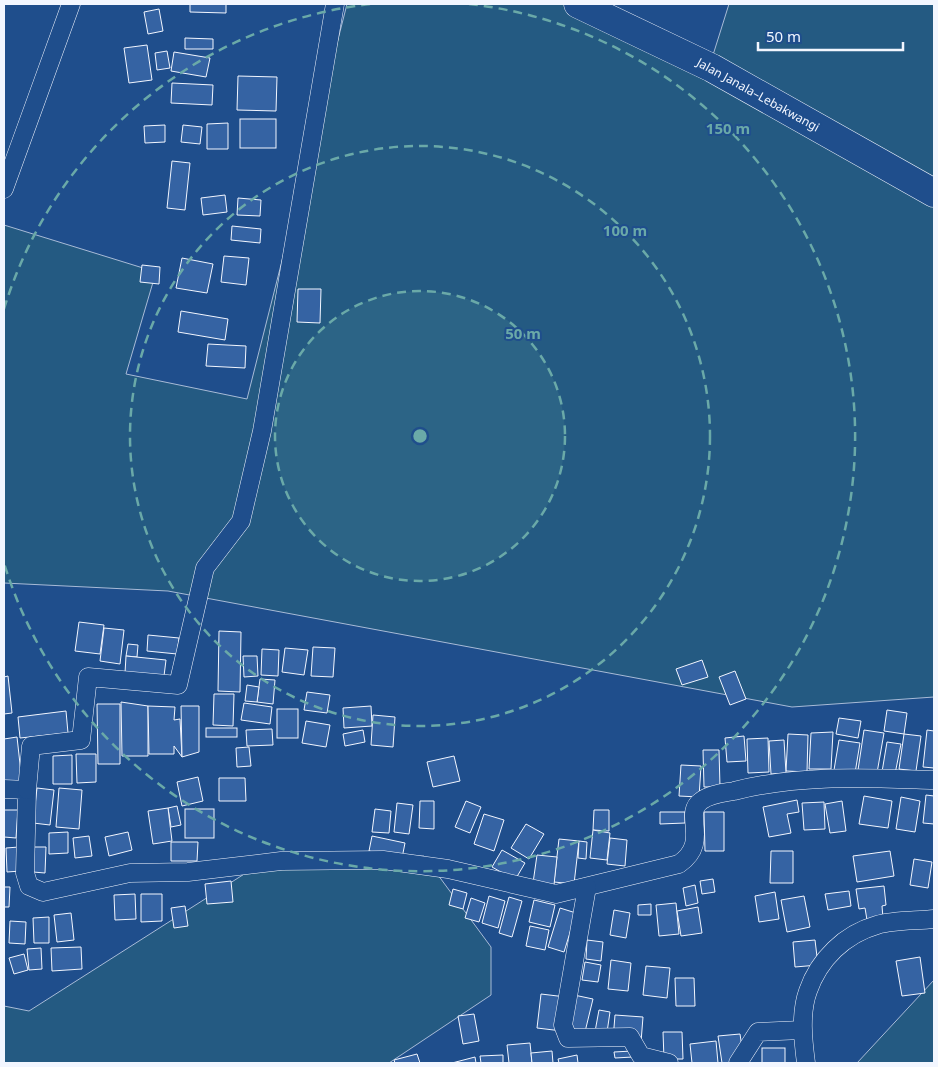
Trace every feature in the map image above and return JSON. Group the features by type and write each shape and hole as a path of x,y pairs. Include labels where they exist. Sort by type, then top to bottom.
{"main road":[{"name":"Jalan Janala–Lebakwangi","path":"578,4 712,68 934,193"}],"street":[{"path":"4,189 71,4"},
{"path":"335,4 262,431 241,521 206,568 178,686 88,677 81,740 31,746 27,790 25,873 30,886 43,892 130,873 188,872 290,861 383,860 439,867 556,894 680,864 690,857 695,846 694,811 700,802 710,796 756,785 824,778 934,780"},
{"path":"4,789 27,790"},
{"path":"587,887 562,1025 568,1038 630,1037 641,1056 669,1063"},
{"path":"806,1063 802,1030 808,991 829,953 844,940 877,925 934,919"},
{"path":"738,1063 758,1032 802,1030"}],"shaded area":[{"path":"347,4 582,4 713,55 729,4 934,4 934,697 792,707 168,591 4,583 4,225 156,272 126,374 247,399"},
{"path":"424,856 491,947 491,995 389,1063 4,1063 4,1006 29,1011 260,864"},
{"path":"934,980 934,1063 857,1063"}],"building":[{"path":"190,4 226,4 226,13 190,12"},
{"path":"159,9 163,31 148,34 144,12"},
{"path":"185,38 213,39 213,49 185,49"},
{"path":"147,45 152,80 129,83 124,48"},
{"path":"167,51 170,68 157,70 155,53"},
{"path":"174,52 210,58 206,77 171,71"},
{"path":"238,76 277,77 276,111 237,110"},
{"path":"172,83 213,85 212,105 171,103"},
{"path":"240,119 276,119 276,148 240,148"},
{"path":"228,123 228,149 207,149 207,124"},
{"path":"165,125 165,142 145,143 144,126"},
{"path":"183,125 202,127 200,144 181,142"},
{"path":"172,161 190,163 185,210 167,208"},
{"path":"225,195 227,212 203,215 201,198"},
{"path":"238,198 261,200 260,216 237,215"},
{"path":"232,226 261,229 260,243 231,240"},
{"path":"224,256 249,258 246,285 221,282"},
{"path":"182,258 213,264 207,293 176,288"},
{"path":"142,265 160,267 159,284 140,282"},
{"path":"298,289 321,289 320,323 297,322"},
{"path":"181,311 228,319 225,340 178,332"},
{"path":"208,344 246,346 245,368 206,366"},
{"path":"79,622 104,625 100,654 75,651"},
{"path":"104,628 124,630 120,664 100,661"},
{"path":"219,631 241,632 240,692 218,691"},
{"path":"148,635 179,638 177,654 147,651"},
{"path":"128,644 138,645 137,657 126,656"},
{"path":"313,647 335,648 333,677 311,676"},
{"path":"285,648 308,650 304,675 282,672"},
{"path":"262,649 279,650 278,676 261,675"},
{"path":"126,656 166,660 164,676 125,673"},
{"path":"243,656 257,656 258,676 244,677"},
{"path":"702,660 708,677 682,685 676,669"},
{"path":"735,671 746,699 730,705 719,677"},
{"path":"8,676 12,713 4,714 4,677"},
{"path":"260,679 275,680 273,704 257,702"},
{"path":"247,685 259,687 257,702 245,701"},
{"path":"307,692 330,695 327,713 304,710"},
{"path":"214,694 234,694 233,726 213,725"},
{"path":"121,702 148,706 148,756 122,756"},
{"path":"244,703 272,707 270,724 241,720"},
{"path":"97,704 120,704 120,764 98,764"},
{"path":"148,706 175,707 174,720 180,719 182,757 174,746 174,754 149,754"},
{"path":"181,706 199,706 199,752 182,757"},
{"path":"371,706 372,726 344,728 343,708"},
{"path":"277,709 298,709 298,738 277,738"},
{"path":"887,710 907,713 904,734 884,731"},
{"path":"66,711 68,733 20,738 18,717"},
{"path":"373,715 395,717 393,747 371,745"},
{"path":"839,718 861,721 858,738 836,734"},
{"path":"306,721 330,725 326,747 302,743"},
{"path":"206,728 237,728 237,737 206,737"},
{"path":"272,729 273,745 247,746 246,730"},
{"path":"363,730 365,742 345,746 343,734"},
{"path":"864,730 884,733 877,773 858,770"},
{"path":"927,730 934,731 934,768 923,767"},
{"path":"833,732 831,769 809,769 811,733"},
{"path":"788,734 808,735 807,772 786,771"},
{"path":"904,734 921,736 916,771 899,769"},
{"path":"744,736 746,761 727,762 725,738"},
{"path":"17,737 22,782 4,784 4,739"},
{"path":"768,738 769,772 748,773 747,739"},
{"path":"784,740 786,773 771,774 769,741"},
{"path":"839,740 860,743 855,773 834,770"},
{"path":"887,742 901,744 895,774 882,772"},
{"path":"249,747 251,766 237,767 236,748"},
{"path":"703,750 719,750 720,787 704,787"},
{"path":"76,754 96,754 96,782 77,783"},
{"path":"72,755 72,784 53,784 53,756"},
{"path":"454,756 460,781 433,787 427,762"},
{"path":"681,765 701,766 699,797 679,796"},
{"path":"198,777 203,801 182,806 177,782"},
{"path":"219,778 245,778 246,801 219,801"},
{"path":"37,788 54,790 50,825 33,823"},
{"path":"59,788 82,790 79,829 56,827"},
{"path":"926,795 934,796 934,824 923,823"},
{"path":"864,796 892,801 888,828 859,824"},
{"path":"901,797 920,801 915,832 896,829"},
{"path":"797,800 799,812 787,814 791,833 769,837 763,807"},
{"path":"420,801 434,801 434,829 419,828"},
{"path":"466,801 481,807 470,833 455,827"},
{"path":"842,801 846,831 830,833 825,804"},
{"path":"824,802 825,829 804,830 802,803"},
{"path":"397,803 413,805 409,834 394,832"},
{"path":"177,806 181,825 171,827 168,808"},
{"path":"168,808 172,841 153,844 148,811"},
{"path":"185,809 214,809 214,838 185,838"},
{"path":"375,809 391,811 389,833 372,832"},
{"path":"4,810 18,810 16,838 4,837"},
{"path":"594,810 609,810 609,831 593,830"},
{"path":"660,812 685,812 685,823 660,824"},
{"path":"704,812 724,812 724,851 705,851"},
{"path":"484,814 504,820 494,851 474,844"},
{"path":"526,824 544,834 529,859 511,848"},
{"path":"593,830 610,833 607,860 590,858"},
{"path":"68,832 68,853 49,854 49,833"},
{"path":"128,832 132,850 109,856 105,837"},
{"path":"89,836 92,856 75,858 73,838"},
{"path":"372,836 405,843 402,858 369,851"},
{"path":"610,838 627,840 625,866 607,864"},
{"path":"559,839 579,841 574,884 554,882"},
{"path":"579,841 587,842 586,859 578,858"},
{"path":"171,842 198,842 197,861 171,861"},
{"path":"19,847 21,871 7,872 6,848"},
{"path":"34,847 46,847 45,873 33,872"},
{"path":"502,850 525,863 515,880 492,867"},
{"path":"771,851 793,851 793,883 770,883"},
{"path":"890,851 894,876 857,882 853,856"},
{"path":"537,855 557,857 554,885 533,883"},
{"path":"914,859 932,862 928,888 910,885"},
{"path":"713,879 715,892 702,894 700,881"},
{"path":"231,881 233,902 207,904 205,884"},
{"path":"695,885 698,903 686,906 683,888"},
{"path":"884,886 886,905 882,906 883,918 867,920 865,908 859,909 856,889"},
{"path":"4,887 10,887 9,907 4,907"},
{"path":"453,889 467,893 463,909 449,905"},
{"path":"849,891 851,906 828,910 825,894"},
{"path":"775,892 779,919 759,922 755,896"},
{"path":"135,894 136,919 115,920 114,895"},
{"path":"141,894 162,894 162,921 141,922"},
{"path":"489,896 505,901 498,928 482,923"},
{"path":"804,896 810,927 787,932 781,900"},
{"path":"509,897 522,901 512,937 499,933"},
{"path":"471,898 485,903 479,922 465,918"},
{"path":"534,900 555,905 550,927 529,922"},
{"path":"676,903 679,934 659,936 656,905"},
{"path":"651,904 651,915 638,915 638,905"},
{"path":"185,906 188,926 174,928 171,908"},
{"path":"698,907 702,933 681,936 677,911"},
{"path":"560,908 576,913 564,952 548,947"},
{"path":"614,910 630,913 626,938 610,935"},
{"path":"71,913 74,940 57,942 54,915"},
{"path":"49,917 49,943 34,943 33,918"},
{"path":"10,921 26,922 25,944 9,943"},
{"path":"530,926 549,930 545,950 526,946"},
{"path":"587,940 603,942 601,961 586,959"},
{"path":"815,940 818,965 795,967 793,942"},
{"path":"81,947 82,969 52,971 51,948"},
{"path":"41,948 42,969 29,970 27,949"},
{"path":"24,954 28,970 14,974 9,958"},
{"path":"920,957 925,993 902,996 896,961"},
{"path":"611,960 631,963 628,991 608,989"},
{"path":"585,962 601,965 598,982 582,980"},
{"path":"646,966 670,968 667,998 643,995"},
{"path":"675,978 694,978 695,1006 676,1006"},
{"path":"541,994 566,997 562,1031 537,1028"},
{"path":"574,995 593,999 583,1040 565,1035"},
{"path":"599,1010 610,1012 606,1039 594,1037"},
{"path":"474,1014 479,1041 463,1044 458,1016"},
{"path":"615,1015 643,1017 641,1042 613,1040"},
{"path":"663,1032 682,1032 683,1059 664,1059"},
{"path":"740,1034 744,1061 722,1063 718,1036"},
{"path":"716,1041 718,1063 692,1063 690,1044"},
{"path":"530,1043 532,1063 509,1063 507,1045"},
{"path":"762,1048 785,1048 785,1063 762,1063"},
{"path":"552,1051 553,1063 532,1063 531,1053"},
{"path":"632,1051 633,1057 615,1058 614,1052"},
{"path":"417,1054 420,1063 395,1063 394,1060"},
{"path":"503,1055 503,1063 481,1063 480,1056"},
{"path":"577,1055 578,1063 559,1063 558,1059"},
{"path":"475,1057 476,1063 452,1063"}]}
